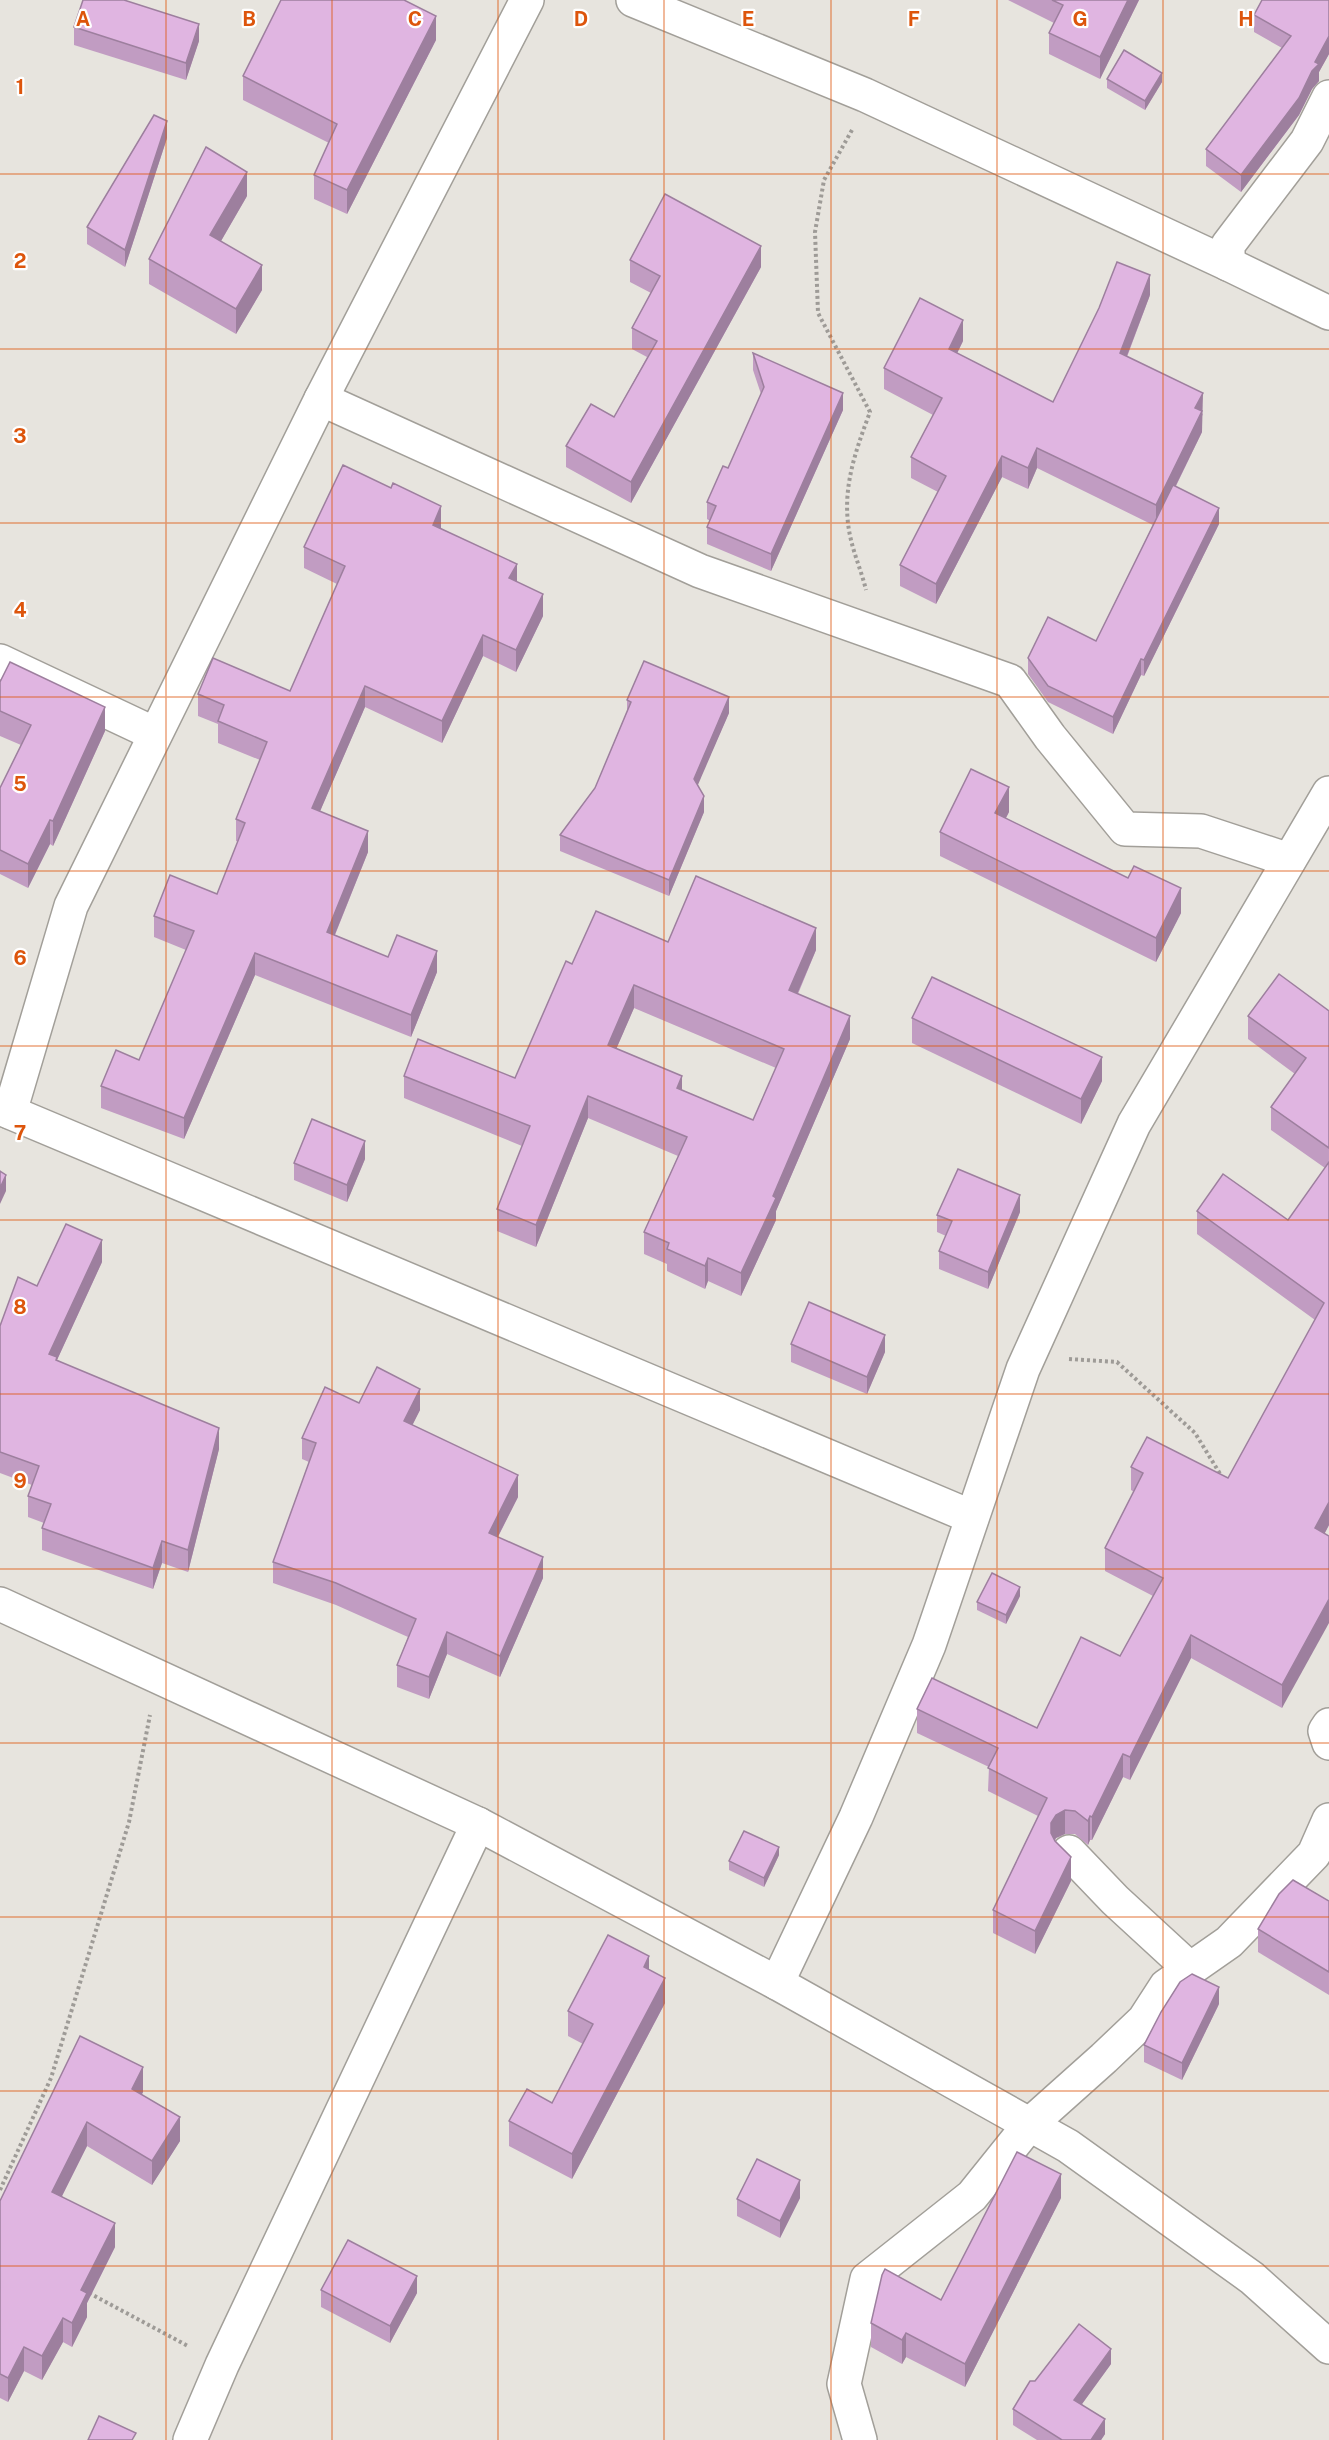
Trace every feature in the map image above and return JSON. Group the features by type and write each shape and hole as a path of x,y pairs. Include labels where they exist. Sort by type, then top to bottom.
{"street":[{"path":"527,0 321,399 71,906 5,1110 972,1517"},
{"path":"633,0 865,95 1329,313"},
{"path":"1228,264 1228,244 1307,141 1329,97"},
{"path":"321,399 700,572 1010,681 1050,737 1125,829 1201,831 1289,860"},
{"path":"0,661 155,734"},
{"path":"777,1983 856,1817 920,1666 1029,1357 1134,1124 1329,793"},
{"path":"0,1604 478,1824 777,1983 1068,2146 1252,2278 1329,2347"},
{"path":"1329,1725 1325,1731 1329,1743"},
{"path":"860,2440 844,2384 867,2279 972,2196 1029,2125 1143,2020 1166,1986 1229,1942 1314,1854 1329,1820"},
{"path":"190,2440 222,2365 478,1824"},
{"path":"1069,1852 1115,1900 1190,1969"}],"path":[{"path":"865,95 848,139 824,180 815,232 818,313 870,412 857,448 845,495 850,539 866,587 871,632"},
{"path":"1029,1357 1117,1362 1195,1433 1223,1479"},
{"path":"0,2190 51,2078 65,2033 129,1822 158,1676"},
{"path":"82,2290 222,2365"}],"building":[{"path":"83,0 124,0 199,24 186,63 74,27"},
{"path":"281,0 404,0 436,16 347,190 314,175 337,124 243,76"},
{"path":"1052,0 1128,0 1100,57 1049,33 1063,5"},
{"path":"1262,0 1329,0 1329,36 1315,62 1319,64 1312,71 1299,98 1241,175 1206,149 1291,36 1254,15"},
{"path":"1124,50 1162,73 1145,101 1107,79"},
{"path":"154,115 167,121 125,250 87,227"},
{"path":"206,147 247,172 210,235 262,265 236,309 149,259"},
{"path":"665,194 761,246 631,482 566,446 591,404 614,417 657,341 632,328 660,276 630,260"},
{"path":"1117,262 1150,275 1120,353 1203,393 1195,408 1202,411 1156,505 1037,448 1028,468 1002,456 936,584 900,565 946,476 911,457 942,398 884,368 920,298 963,320 949,349 1053,402 1099,308"},
{"path":"753,353 843,393 771,554 707,527 716,506 707,502 723,466 728,468 764,387"},
{"path":"343,465 391,488 393,483 441,506 433,525 517,564 509,578 543,594 516,650 483,635 442,721 365,686 312,808 368,831 327,932 388,957 397,935 437,951 411,1015 255,953 184,1118 101,1086 116,1050 139,1060 194,931 154,916 170,875 217,894 245,823 236,819 267,742 218,721 224,705 198,694 213,658 290,691 345,566 304,547"},
{"path":"1173,485 1219,508 1144,660 1141,659 1113,717 1048,686 1028,658 1048,617 1096,641"},
{"path":"644,661 729,697 694,779 704,796 669,880 560,835 595,788 631,702 627,700"},
{"path":"10,662 105,707 53,821 50,820 28,864 0,850 0,788 31,725 0,711 0,682"},
{"path":"971,769 1009,787 995,813 1128,878 1134,866 1181,888 1156,938 940,832"},
{"path":"696,876 816,928 789,990 850,1016 773,1196 776,1198 741,1273 708,1258 705,1266 667,1249 669,1243 644,1232 687,1137 588,1096 536,1225 497,1209 530,1126 404,1076 418,1039 515,1078 566,961 572,964 596,911 668,942","holes":["634,985 784,1049 753,1120 677,1088 682,1076 608,1045"]},
{"path":"1279,974 1329,1011 1329,1148 1271,1107 1306,1058 1248,1016"},
{"path":"932,977 1102,1057 1081,1099 912,1018"},
{"path":"312,1119 365,1141 347,1185 294,1163"},
{"path":"1329,1162 1329,1502 1315,1528 1329,1536 1329,1599 1282,1685 1191,1635 1130,1757 1123,1754 1092,1817 1090,1816 1088,1821 1075,1811 1065,1810 1056,1815 1051,1823 1051,1833 1055,1841 1071,1857 1035,1931 993,1910 1047,1798 988,1768 998,1748 917,1709 932,1678 1037,1728 1081,1637 1120,1656 1163,1578 1105,1548 1143,1473 1131,1467 1147,1437 1228,1478 1324,1303 1197,1211 1223,1174 1288,1220"},
{"path":"958,1169 1020,1195 988,1272 939,1251 952,1221 937,1215"},
{"path":"0,1171 6,1175 0,1188"},
{"path":"66,1224 102,1240 49,1354 57,1357 56,1360 219,1428 188,1550 162,1541 153,1568 42,1528 51,1504 28,1496 39,1466 0,1452 0,1326 18,1277 37,1286"},
{"path":"809,1302 885,1335 867,1377 791,1344"},
{"path":"377,1367 420,1389 404,1421 518,1475 489,1533 543,1557 500,1656 447,1632 429,1677 397,1665 416,1619 336,1583 273,1562 316,1443 302,1438 325,1387 359,1403"},
{"path":"992,1573 1020,1587 1006,1615 977,1602"},
{"path":"744,1831 779,1847 764,1878 729,1861"},
{"path":"1293,1880 1329,1901 1329,1972 1258,1929 1279,1894"},
{"path":"608,1935 649,1956 644,1967 665,1978 572,2154 509,2121 527,2089 552,2103 593,2024 568,2011"},
{"path":"1192,1974 1219,1987 1182,2063 1144,2045 1180,1982"},
{"path":"80,2036 143,2067 132,2089 180,2117 152,2161 87,2122 52,2192 115,2223 81,2290 87,2293 72,2323 63,2318 42,2356 24,2347 8,2378 0,2374 0,2201"},
{"path":"1017,2152 1061,2174 965,2364 906,2333 902,2340 871,2323 885,2269 941,2300"},
{"path":"757,2159 800,2180 780,2221 737,2199"},
{"path":"348,2240 417,2276 390,2326 321,2290"},
{"path":"1079,2324 1111,2349 1074,2400 1105,2419 1091,2440 1062,2440 1013,2409 1030,2381 1035,2381"},
{"path":"99,2416 136,2433 132,2440 88,2440"}]}
